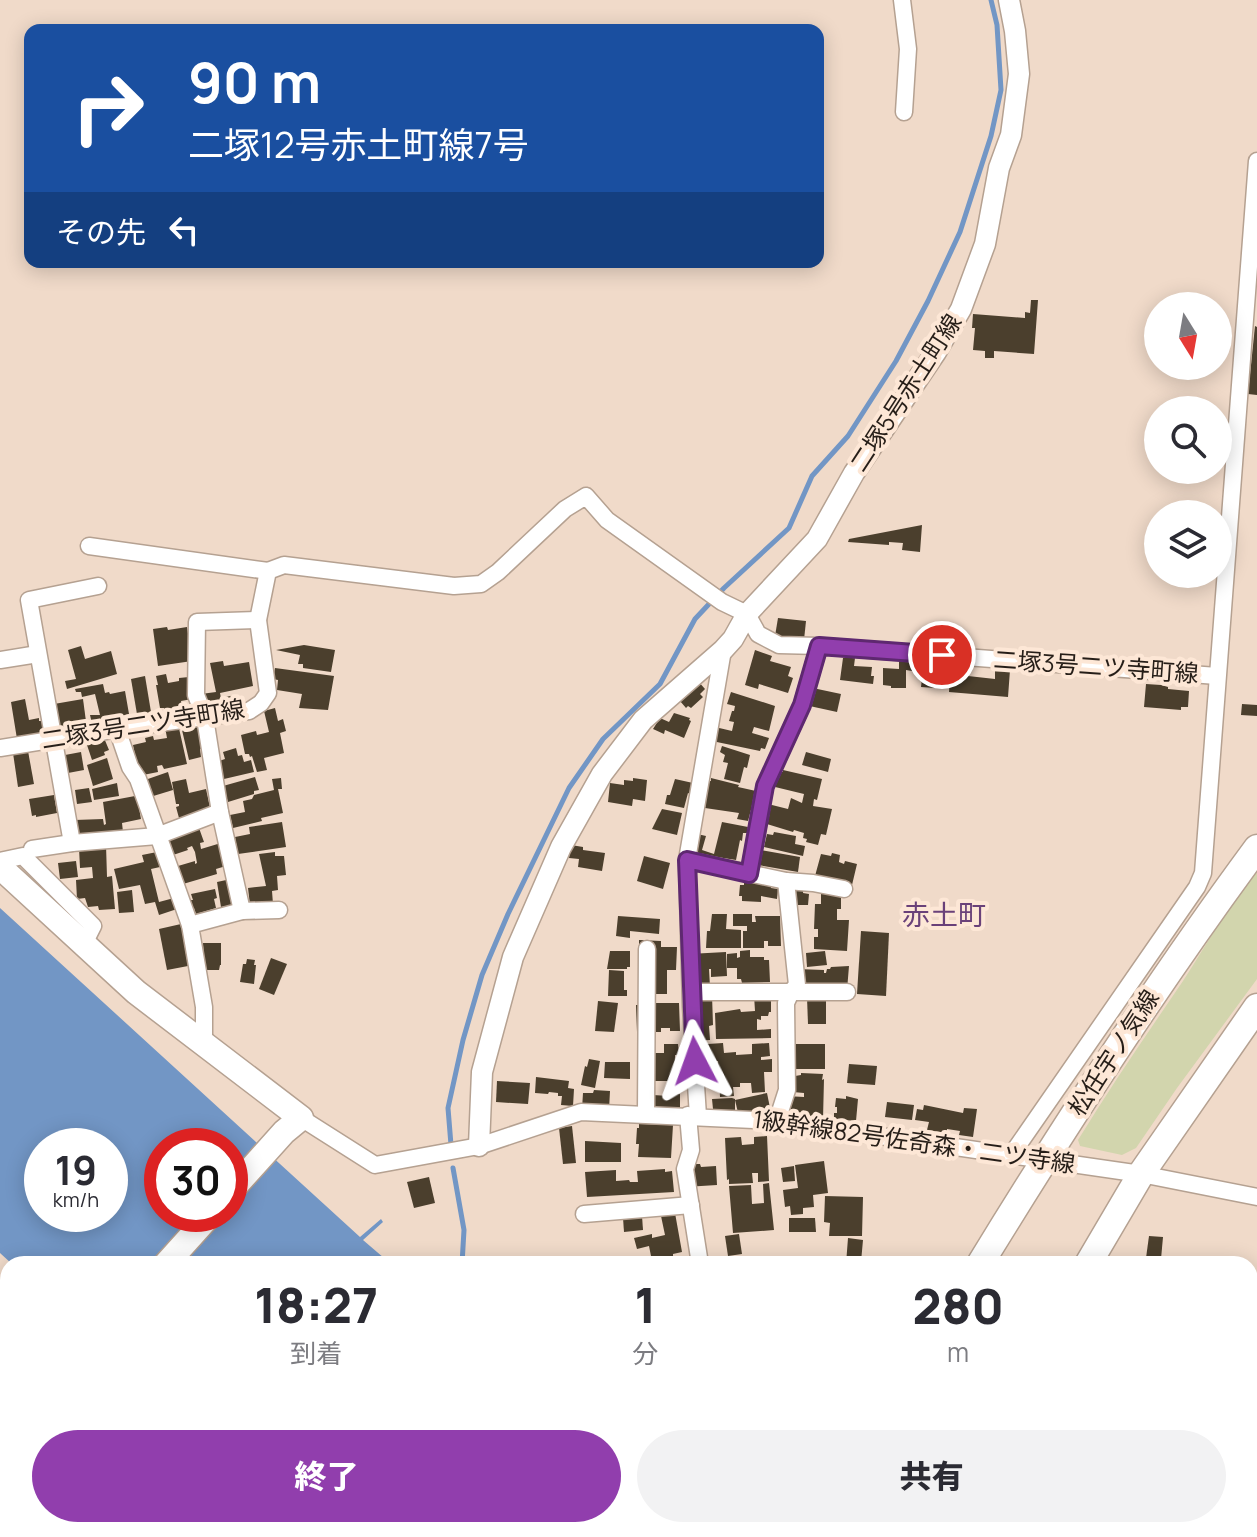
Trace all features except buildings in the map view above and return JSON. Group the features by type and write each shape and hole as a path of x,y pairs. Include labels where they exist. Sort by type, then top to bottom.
{"main road":[{"name":"松任宇ノ気線","path":"985,1256 1044,1159 1172,965 1257,848"},
{"path":"0,867 136,992 204,1045 293,1125 248,1173"},
{"path":"1093,1256 1141,1174 1257,1007"},
{"path":"173,1256 195,1232"}],"street":[{"path":"902,0 908,49 904,112"},
{"name":"二塚5号赤土町線","path":"479,1146 482,1072 513,957 561,847 602,774 643,720 723,650 747,614 817,539 854,473 936,352 961,309 985,244 999,168 1011,135 1019,74 1009,0"},
{"path":"1012,1154 1197,887 1203,873 1257,161"},
{"name":"二塚3号二ツ寺町線","path":"0,748 249,711 261,703 268,693 258,620 268,571 284,565 454,586 481,584 565,509 586,496 607,520 722,602 747,614 758,634 779,645 1217,676"},
{"path":"89,546 268,571"},
{"path":"72,843 29,600 98,586"},
{"path":"242,911 220,812 205,718 196,695 197,622 258,620"},
{"path":"749,874 765,786 802,705 819,646"},
{"path":"699,1256 685,1169 691,1150 693,1116 687,860 723,650"},
{"path":"0,660 38,654"},
{"path":"117,729 190,925 204,1007 204,1045"},
{"path":"32,849 157,836 220,812"},
{"path":"0,861 23,856 93,926 84,944"},
{"path":"687,860 786,881 844,889"},
{"path":"1203,873 1219,900"},
{"path":"777,1121 787,1090 786,1003 797,985 786,881"},
{"path":"190,925 242,911 279,910"},
{"path":"646,1114 647,949"},
{"path":"692,992 847,992"},
{"name":"1級幹線82号佐奇森・二ツ寺線","path":"293,1125 375,1165 479,1146 581,1112 777,1121 1141,1174 1257,1197"},
{"path":"584,1214 691,1205"}],"green space":[{"path":"1257,869 1257,979 1136,1148 1122,1155 1080,1146 1078,1140 1103,1100"}],"water":[{"path":"0,908 241,1128 144,1128 144,1232 248,1232 248,1135 360,1237 381,1219 383,1222 363,1240 382,1256 3,1256 0,1253"}],"waterway":[{"path":"451,1145 448,1108 482,975 569,788 603,739 660,684 695,619 789,528 812,476 848,436 896,361 928,301 960,232 991,136 1001,90 997,25 991,0"},
{"path":"453,1168 464,1230 462,1256"}],"district":[{"name":"赤土町","path":"944,915"}],"route":[{"path":"695,1061 687,860 749,874 765,786 802,705 819,646 942,655"}]}
